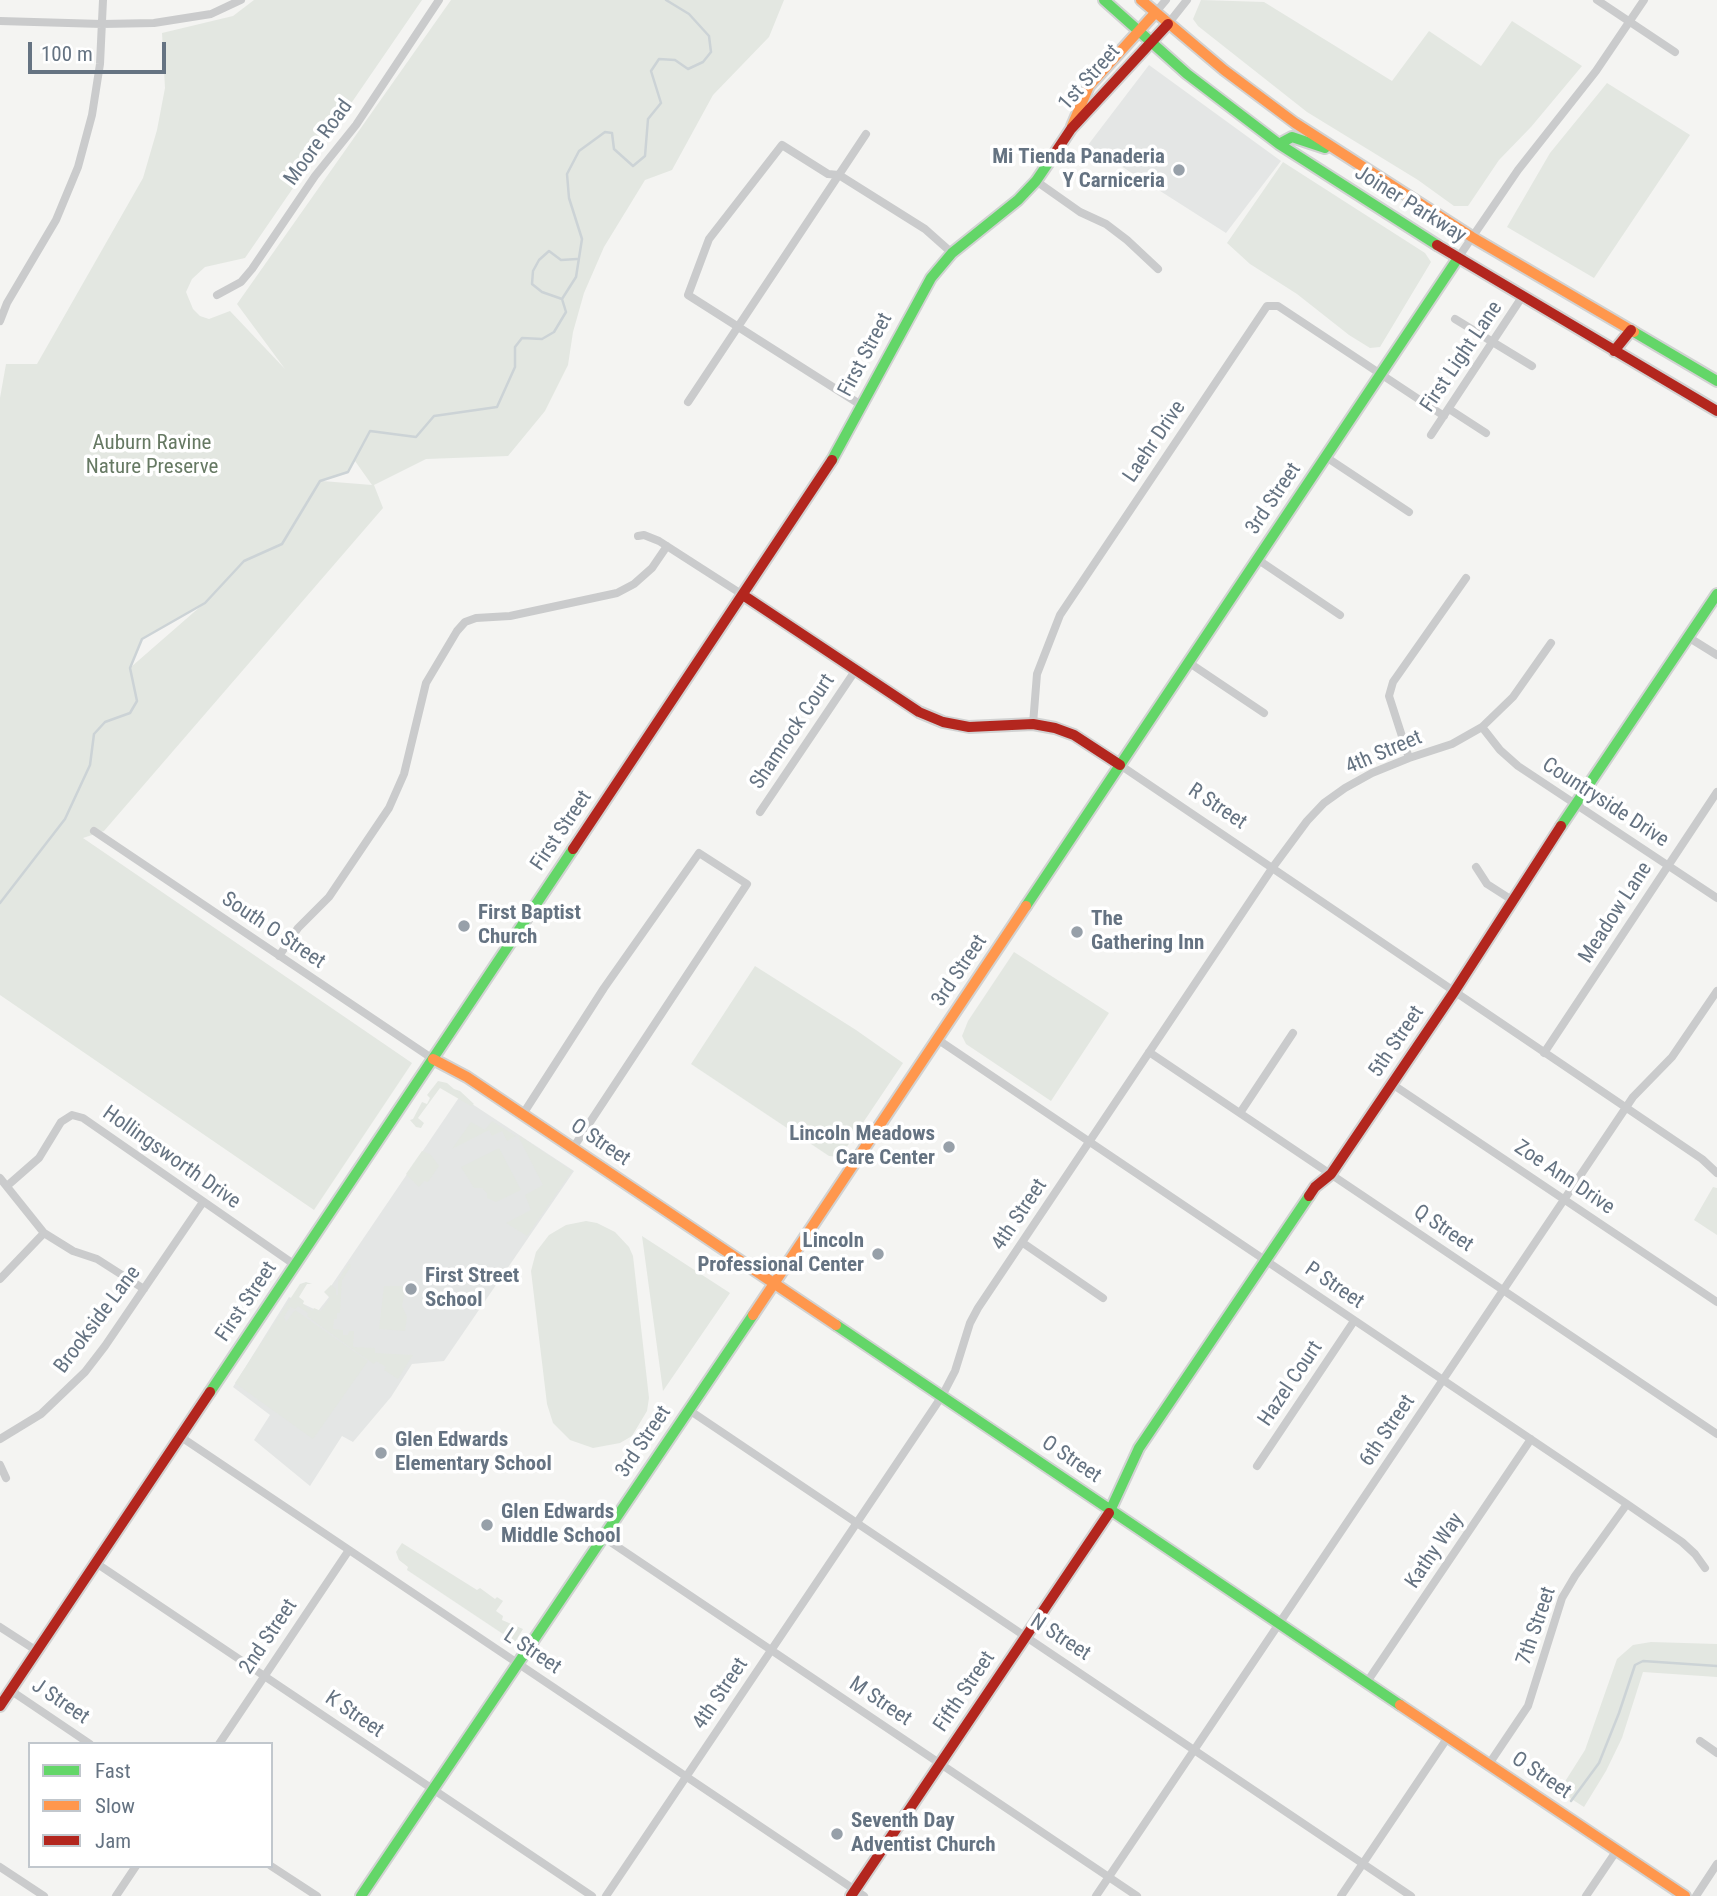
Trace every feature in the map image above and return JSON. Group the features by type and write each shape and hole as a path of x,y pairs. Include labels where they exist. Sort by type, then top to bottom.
{"street":[{"path":"0,321 7,303 56,220 78,167 92,115 100,64 103,0"},
{"path":"0,20 154,23 211,14 241,0"},
{"name":"Moore Road","path":"216,295 241,282 252,269 315,177 356,125 439,0"},
{"name":"Joiner Parkway","path":"1104,0 1149,43 1279,144 1458,258 1717,411"},
{"name":"Joiner Parkway","path":"1141,0 1251,92 1349,158 1472,237 1717,381"},
{"name":"1st Street","path":"1071,129 1089,86 1166,0"},
{"name":"1st Street","path":"1071,129 1187,0"},
{"path":"1597,0 1675,51"},
{"name":"3rd Street","path":"362,1896 1472,237 1524,162 1596,71 1644,0"},
{"name":"First Street","path":"0,1706 834,458 931,278 952,253 1012,206 1036,181 1071,129"},
{"path":"688,402 866,134"},
{"path":"1279,144 1292,137 1349,158"},
{"path":"861,405 688,295 709,239 782,145 828,174 839,175 925,229 952,253"},
{"path":"1036,181 1080,212 1106,224 1158,269"},
{"name":"First Light Lane","path":"1431,435 1522,297"},
{"name":"Laehr Drive","path":"1033,724 1037,674 1060,615 1267,306 1278,306 1381,374"},
{"path":"1455,319 1532,366"},
{"path":"1614,351 1631,330"},
{"path":"1381,374 1486,433"},
{"path":"1325,457 1409,512"},
{"name":"R Street","path":"638,536 650,536 667,546 896,698 943,722 969,727 1033,724 1074,735 1702,1159 1717,1173"},
{"path":"279,956 299,928 328,897 389,807 404,774 426,683 465,622 476,618 510,616 617,593 634,584 652,568 667,546"},
{"path":"1257,559 1340,615"},
{"path":"1409,758 1389,696 1393,682 1466,578"},
{"name":"5th Street","path":"1111,1510 1139,1448 1315,1187 1331,1174 1392,1084 1575,803 1717,594"},
{"path":"1688,637 1717,655"},
{"name":"4th Street","path":"606,1896 942,1396 955,1371 970,1322 1272,869 1307,821 1324,803 1372,773 1452,744 1482,727 1514,697 1551,643"},
{"path":"1188,663 1264,713"},
{"name":"Shamrock Court","path":"760,812 855,671"},
{"name":"Countryside Drive","path":"1482,727 1500,750 1518,766 1717,898"},
{"name":"Meadow Lane","path":"1544,1053 1717,792"},
{"name":"South O Street","path":"94,831 433,1059"},
{"path":"523,1114 604,988 699,853 747,884 573,1148"},
{"path":"1476,867 1487,884 1511,900"},
{"name":"6th Street","path":"1096,1896 1633,1097 1672,1057 1717,991"},
{"path":"1240,1113 1293,1033"},
{"name":"P Street","path":"937,1039 1627,1504 1682,1542 1695,1554 1705,1569"},
{"name":"Q Street","path":"1149,1052 1717,1434"},
{"name":"O Street","path":"433,1059 467,1077 523,1114 1685,1896"},
{"name":"Zoe Ann Drive","path":"1392,1084 1717,1302"},
{"name":"Hollingsworth Drive","path":"7,1186 39,1158 61,1122 72,1115 83,1118 295,1265"},
{"path":"0,1178 44,1233 74,1251 97,1259 144,1289"},
{"name":"Brookside Lane","path":"0,1439 41,1414 78,1379 105,1346 203,1202"},
{"path":"0,1279 44,1233"},
{"path":"1023,1244 1103,1298"},
{"name":"Hazel Court","path":"1257,1466 1354,1321"},
{"name":"N Street","path":"689,1410 1411,1896"},
{"name":"L Street","path":"181,1437 857,1894"},
{"name":"Kathy Way","path":"1367,1682 1531,1439"},
{"path":"0,1465 6,1478"},
{"name":"7th Street","path":"1489,1764 1528,1706 1563,1598 1575,1576 1627,1504"},
{"name":"Fifth Street","path":"857,1894 940,1764 1111,1510"},
{"name":"M Street","path":"603,1537 1137,1896"},
{"name":"2nd Street","path":"220,1742 349,1550"},
{"name":"K Street","path":"96,1563 592,1896"},
{"path":"0,1627 37,1651"},
{"name":"J Street","path":"10,1690 87,1742"},
{"path":"1341,1896 1448,1737"},
{"path":"1699,1741 1717,1752"},
{"path":"1586,1896 1617,1850"},
{"path":"1696,1896 1717,1864"},
{"path":"0,1867 44,1896"},
{"path":"273,1867 317,1896"},
{"path":"116,1896 135,1868"}],"shaded area":[{"path":"1149,65 1281,161 1226,233 1088,145"},
{"name":"First Street School","path":"460,1096 574,1171 444,1361 412,1364 391,1397 353,1442 342,1436 310,1486 254,1440 270,1415 233,1387 289,1297 318,1311 329,1297 327,1292"}],"green space":[{"name":"Auburn Ravine Nature Preserve","path":"254,0 422,0 245,258 205,267 192,279 186,292 193,309 200,316 209,319 230,311 285,369 237,304 451,0 784,0 769,37 713,95 672,170 645,180 604,247 584,293 573,332 568,365 545,411 508,456 426,459 374,485 383,508 104,831 83,838 412,1063 314,1210 0,995 0,398 6,364 37,364 143,178 157,130 165,88 162,33 233,16","holes":["355,461 372,485 322,481 348,472","201,606 131,667 142,639"]},
{"path":"1201,0 1264,2 1392,81 1429,31 1481,66 1512,21 1582,66 1531,127 1499,160 1468,206 1454,206 1418,180 1307,112 1198,26 1193,19"},
{"path":"1607,83 1690,135 1594,278 1507,227 1550,153"},
{"path":"1283,162 1425,253 1431,262 1380,347 1370,348 1349,335 1297,294 1250,264 1227,243"},
{"path":"1014,952 1109,1013 1051,1101 966,1044 962,1036 968,1021"},
{"path":"755,966 903,1063 840,1157 829,1156 691,1064"},
{"path":"438,1081 460,1091 474,1104 471,1106 440,1088 418,1118 424,1123 421,1128 416,1127 410,1120 422,1102 427,1104 430,1098 427,1095"},
{"path":"492,1121 516,1136 507,1141 502,1131 492,1136 489,1130 452,1149 471,1122 485,1130"},
{"path":"520,1136 572,1171 527,1236 506,1223 531,1210 525,1195 543,1185"},
{"path":"499,1148 521,1190 496,1202 487,1198 487,1193 482,1188 474,1188 461,1167"},
{"path":"422,1151 430,1154 439,1166 428,1182 424,1181 419,1187 406,1174"},
{"path":"1713,1187 1717,1188 1717,1235 1694,1220"},
{"path":"586,1221 615,1232 629,1247 633,1256 649,1398 647,1411 632,1436 620,1443 593,1448 570,1440 553,1423 547,1404 531,1271 536,1252 549,1235 566,1225"},
{"path":"642,1236 730,1293 663,1391"},
{"path":"349,1263 351,1266 342,1280 340,1313 337,1313 337,1319 334,1319 333,1329 343,1330 343,1335 354,1331 353,1347 375,1348 375,1353 413,1355 398,1379 384,1370 386,1367 376,1361 374,1364 307,1316 308,1313 298,1306 295,1309 290,1307 284,1317 286,1322 295,1310 368,1361 313,1439 235,1383 300,1284 306,1282 312,1284 307,1284 299,1297 304,1301 303,1304 312,1311 314,1308 321,1311 330,1298 324,1292 331,1285 338,1295 338,1281"},
{"path":"384,1286 402,1286 405,1291 402,1306 407,1317 405,1331 379,1329"},
{"path":"402,1543 477,1590 480,1588 495,1599 497,1597 503,1601 496,1611 503,1616 502,1620 523,1629 515,1642 407,1570 408,1567 399,1560 396,1552"},
{"path":"1651,1642 1717,1644 1717,1677 1643,1672 1622,1738 1584,1807 1559,1791 1585,1750 1617,1659 1633,1645"}],"waterway":[{"path":"0,903 65,819 90,765 94,734 105,722 130,713 137,701 130,668 142,639 205,603 244,561 282,544 320,481 348,472 370,431 416,437 434,416 497,407 515,367 515,347 522,338 542,339 554,332 566,312 562,299 576,277 582,239 569,198 567,174 579,151 605,132 612,133 614,149 633,166 645,156 648,119 661,103 651,71 659,59 675,60 688,69 703,62 711,52 709,36 689,14 666,0"},
{"path":"562,299 542,292 532,284 533,271 539,260 549,251 561,260 577,259"},
{"path":"1571,1801 1599,1763 1635,1665 1643,1661 1717,1666"}],"traffic: fast":[{"path":"1104,0 1187,74 1279,144 1437,245"},
{"path":"1279,144 1292,137 1325,148"},
{"path":"832,460 931,278 952,253 1018,200 1036,181 1053,156"},
{"path":"1026,906 1458,258"},
{"path":"1634,332 1717,381"},
{"path":"1561,826 1717,594"},
{"path":"210,1392 573,849"},
{"path":"1109,1513 1139,1448 1309,1196"},
{"path":"361,1896 753,1315"},
{"path":"836,1325 1400,1705"}],"traffic: slow":[{"path":"1141,0 1224,70 1295,123 1472,237 1634,332"},
{"path":"1072,126 1089,86 1155,13"},
{"path":"753,1315 1026,906"},
{"path":"433,1059 467,1077 836,1325"},
{"path":"1400,1705 1685,1896"}],"traffic: jam":[{"path":"1053,156 1071,129 1168,24"},
{"path":"1437,245 1717,411"},
{"path":"1614,351 1631,330"},
{"path":"573,849 832,460"},
{"path":"743,595 919,712 943,722 969,727 1033,724 1055,728 1074,735 1120,765"},
{"path":"1309,1196 1315,1187 1331,1174 1454,992 1561,826"},
{"path":"0,1706 210,1392"},
{"path":"851,1896 1109,1513"}],"place":[{"name":"Mi Tienda Panaderia Y Carniceria","path":"1179,170"},
{"name":"First Baptist Church","path":"464,926"},
{"name":"The Gathering Inn","path":"1077,932"},
{"name":"Lincoln Meadows Care Center","path":"949,1147"},
{"name":"Lincoln Professional Center","path":"878,1254"},
{"name":"First Street School","path":"411,1289"},
{"name":"Glen Edwards Elementary School","path":"381,1453"},
{"name":"Glen Edwards Middle School","path":"487,1525"},
{"name":"Seventh Day Adventist Church","path":"837,1834"}]}
